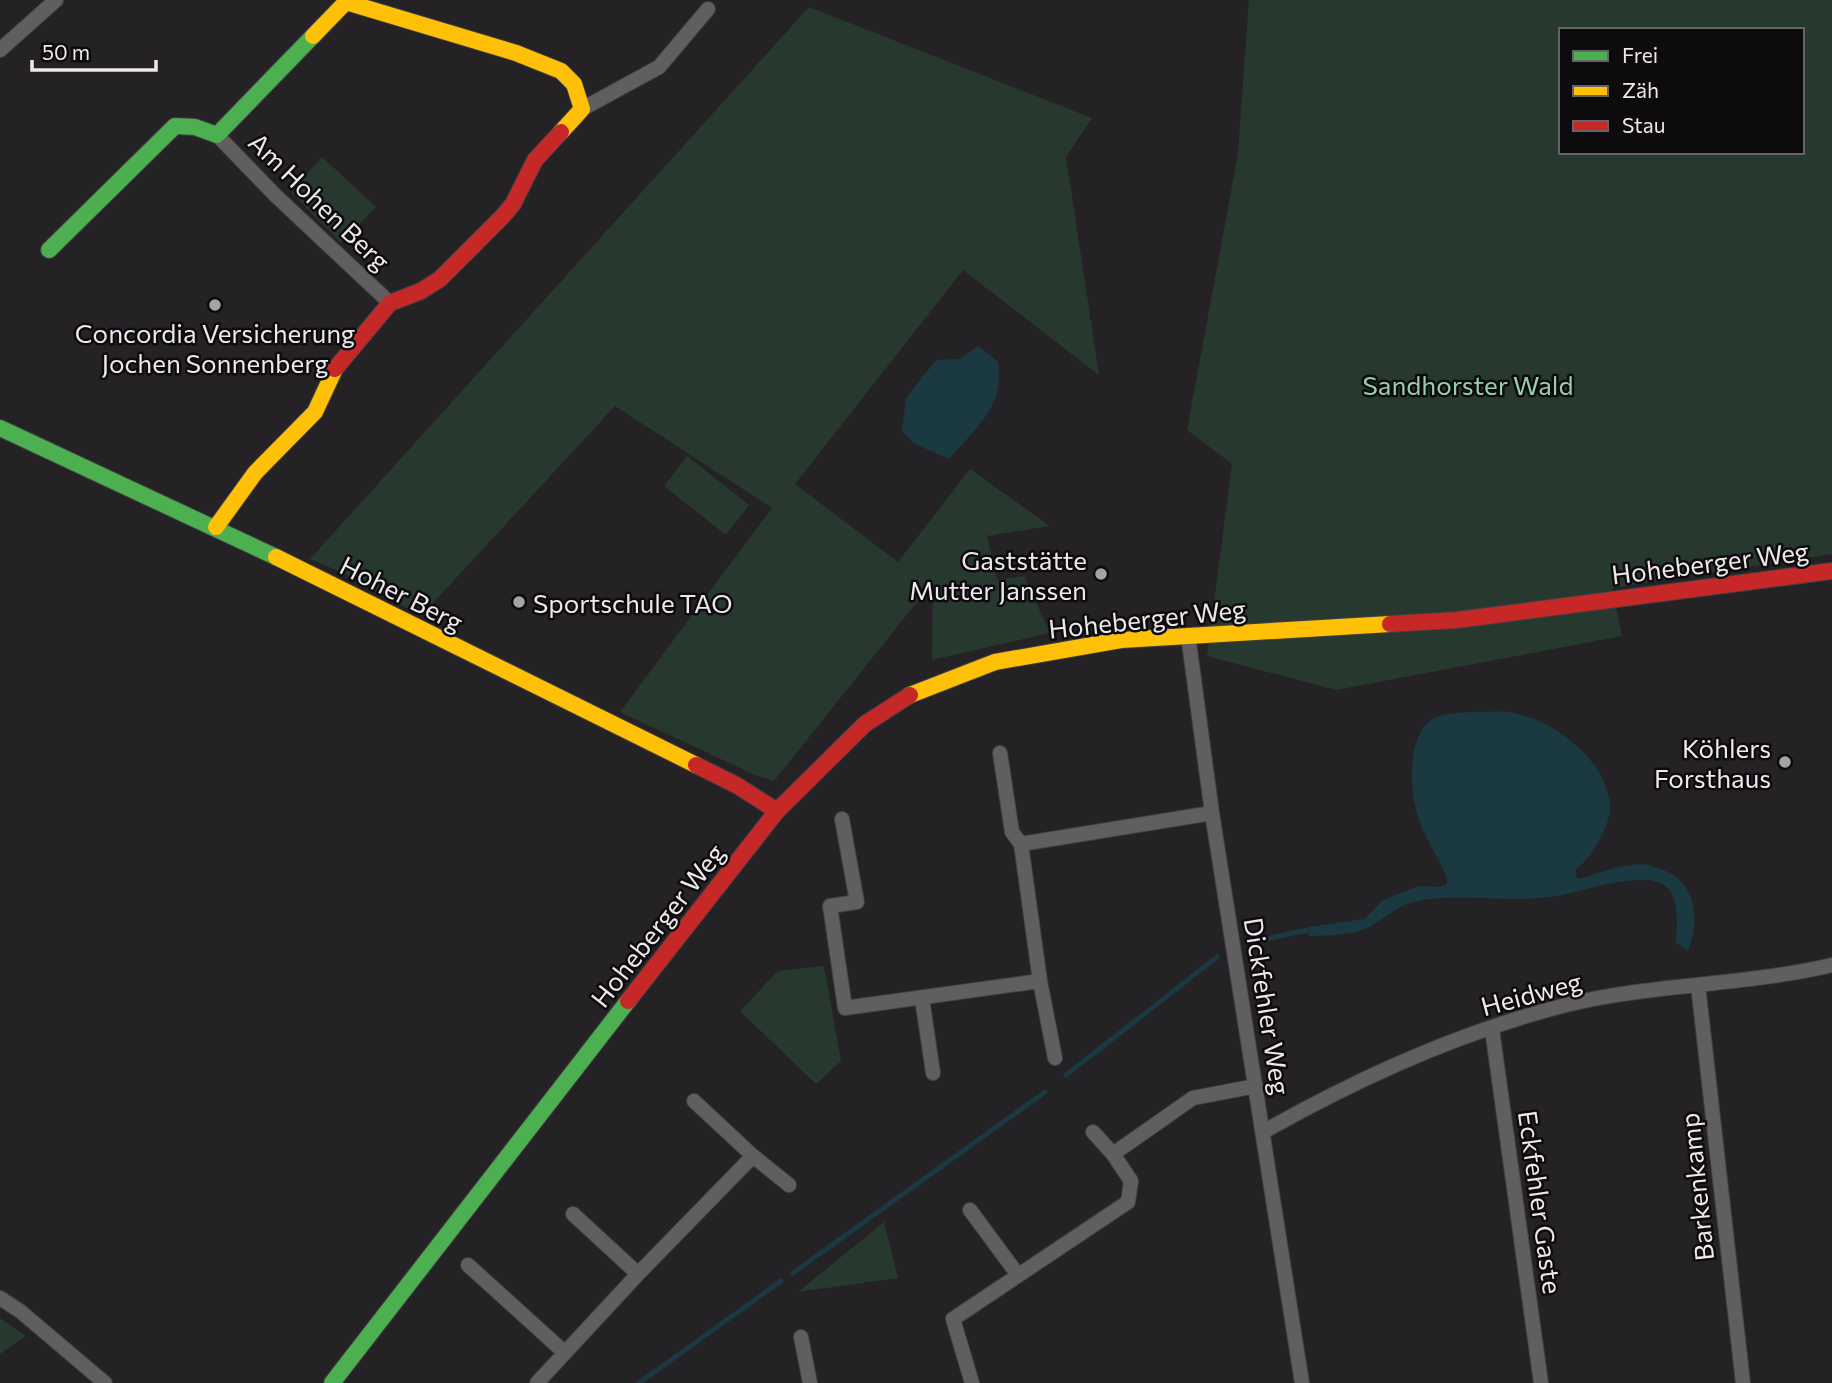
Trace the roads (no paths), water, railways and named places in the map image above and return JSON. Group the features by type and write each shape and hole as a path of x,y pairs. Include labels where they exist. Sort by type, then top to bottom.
{"street":[{"path":"0,50 56,0"},
{"name":"Am Hohen Berg","path":"217,135 346,2 516,52 561,71 574,84 582,109"},
{"name":"Am Hohen Berg","path":"216,527 255,473 315,412 335,369 390,303 421,291 440,279 503,216 517,198 535,160 582,109 659,67 708,9"},
{"name":"Am Hohen Berg","path":"49,250 175,126 195,127 217,135 275,195 390,303"},
{"name":"Hoher Berg","path":"0,428 216,527 737,786 777,811"},
{"name":"Hoheberger Weg","path":"332,1383 501,1161 777,811 866,724 913,693 995,662 1121,640 1457,620 1832,571"},
{"name":"Dickfehler Weg","path":"1188,635 1212,813 1303,1383"},
{"path":"1000,752 1012,832 1021,844 1040,981 1055,1058"},
{"path":"1021,844 1212,813"},
{"path":"842,820 857,902 830,906 845,1008 1040,981"},
{"name":"Heidweg","path":"1263,1132 1330,1094 1414,1055 1571,1004 1832,965"},
{"name":"Barkenkamp","path":"1698,985 1743,1383"},
{"path":"922,998 933,1073"},
{"name":"Eckfehler Gaste","path":"1492,1029 1541,1383"},
{"path":"1113,1154 1193,1098 1256,1086"},
{"path":"694,1101 752,1156 789,1185"},
{"path":"972,1383 953,1319 1128,1202 1131,1181 1113,1154 1093,1132"},
{"path":"537,1383 752,1156"},
{"path":"970,1210 1018,1275"},
{"path":"573,1214 638,1274"},
{"path":"468,1265 564,1352"},
{"path":"0,1298 20,1311 105,1383"},
{"path":"801,1338 810,1383"}],"water":[{"path":"978,346 998,362 997,392 986,415 949,459 915,444 902,431 906,398 936,360 959,359"},
{"path":"1507,712 1541,722 1558,731 1587,756 1606,787 1610,812 1599,840 1576,870 1576,877 1581,879 1618,867 1640,864 1673,875 1689,892 1692,903 1694,927 1688,951 1675,942 1676,912 1670,891 1657,882 1645,880 1630,880 1544,898 1454,898 1418,901 1402,906 1356,932 1309,936 1307,927 1365,919 1382,901 1400,893 1420,886 1440,887 1447,884 1447,878 1417,813 1412,777 1414,750 1423,728 1431,720 1446,714"}],"waterway":[{"path":"1252,942 1308,930"},
{"path":"1066,1075 1217,957"},
{"path":"793,1273 1045,1092"},
{"path":"639,1383 781,1281"}],"place":[{"name":"Concordia Versicherung Jochen Sonnenberg","path":"215,305"},
{"name":"Gaststätte Mutter Janssen","path":"1101,574"},
{"name":"Sportschule TAO","path":"519,602"},
{"name":"Köhlers Forsthaus","path":"1785,762"}],"park label":[{"name":"Sandhorster Wald","path":"1468,384"}]}
